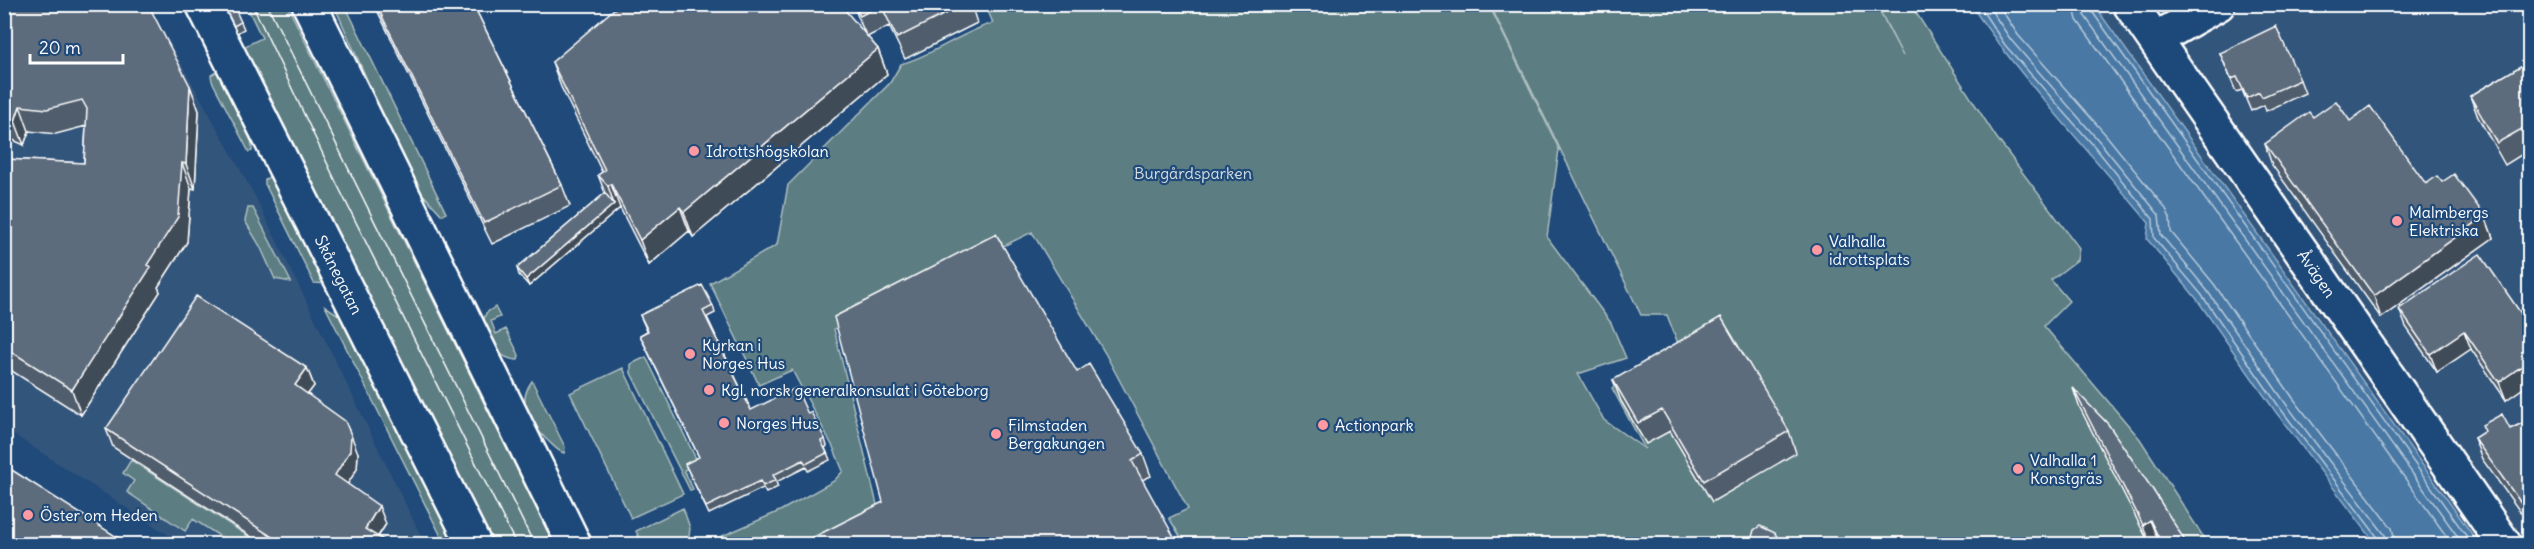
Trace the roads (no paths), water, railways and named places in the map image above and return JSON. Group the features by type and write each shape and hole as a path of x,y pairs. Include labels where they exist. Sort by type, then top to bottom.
{"main road":[{"name":"Skånegatan","path":"203,4 474,544"},
{"path":"309,4 574,544"},
{"name":"Åvägen","path":"2130,4 2504,544"},
{"path":"2156,39 2218,4"}],"water":[{"path":"1971,5 2094,5 2479,544 2376,544 2275,411 2196,298 2147,239 2149,223 2034,89"}],"tram line":[{"path":"252,4 337,184 516,544"},
{"path":"267,4 534,544"}],"place":[{"name":"Idrottshögskolan","path":"694,151"},
{"name":"Malmbergs Elektriska","path":"2397,221"},
{"name":"Valhalla idrottsplats","path":"1817,250"},
{"name":"Kyrkan i Norges Hus","path":"690,354"},
{"name":"Kgl. norsk generalkonsulat i Göteborg","path":"709,390"},
{"name":"Norges Hus","path":"724,423"},
{"name":"Actionpark","path":"1323,425"},
{"name":"Filmstaden Bergakungen","path":"996,434"},
{"name":"Valhalla 1 Konstgräs","path":"2018,469"},
{"name":"Öster om Heden","path":"28,515"}],"park label":[{"name":"Burgårdsparken","path":"1193,173"}]}
